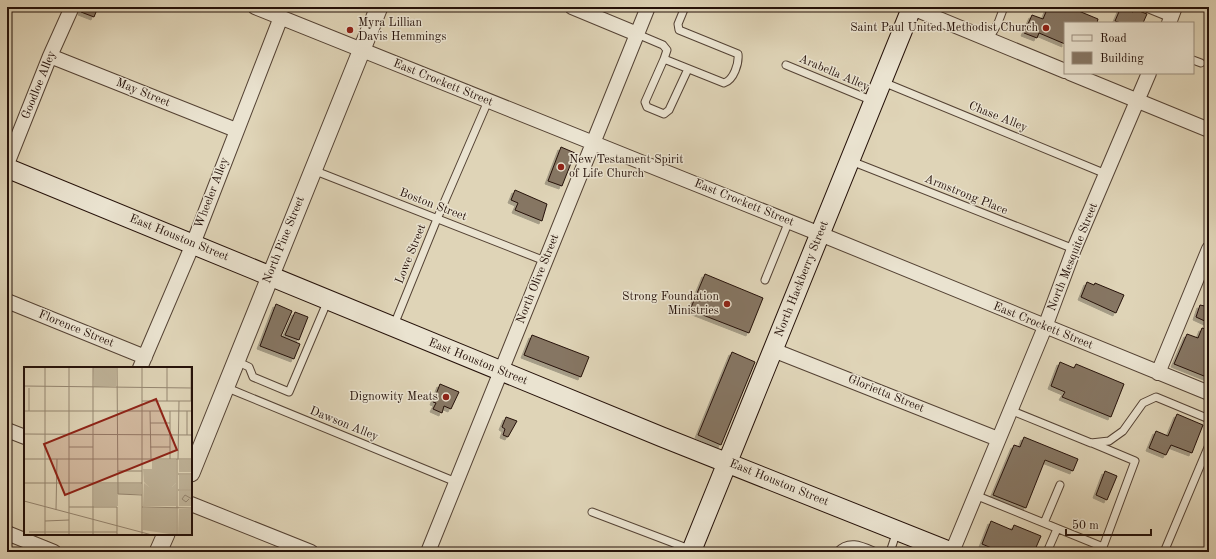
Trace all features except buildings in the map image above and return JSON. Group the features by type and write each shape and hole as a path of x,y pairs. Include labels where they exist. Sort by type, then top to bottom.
{"main road":[{"name":"North Hackberry Street","path":"692,551 911,7"},
{"name":"East Houston Street","path":"7,168 501,371 951,552"}],"street":[{"name":"Goodloe Alley","path":"7,164 50,56 72,7"},
{"name":"East Crockett Street","path":"255,7 820,234 1045,328 1209,393"},
{"name":"North Pine Street","path":"192,470 235,360 378,7"},
{"path":"572,7 637,34"},
{"name":"North Olive Street","path":"428,552 648,7"},
{"path":"911,7 1064,71"},
{"name":"Wheeler Alley","path":"143,362 193,244 281,17"},
{"name":"May Street","path":"50,56 236,130"},
{"path":"1072,74 1209,130"},
{"name":"North Mesquite Street","path":"951,552 1045,328 1074,249 1149,74"},
{"path":"1158,373 1209,249"},
{"name":"Florence Street","path":"7,301 143,362"},
{"name":"Glorietta Street","path":"773,350 998,439"},
{"path":"7,430 24,437"},
{"path":"192,504 311,552"},
{"path":"7,534 54,552"},
{"path":"158,552 166,535"}],"lane":[{"path":"664,59 724,82 729,81 732,76 738,54 679,30 678,24 685,7"},
{"path":"989,39 998,23 1004,7"},
{"path":"1144,7 1171,16"},
{"path":"637,34 663,45 667,50 646,102 647,107 664,114 669,110 688,69"},
{"path":"1194,60 1201,63"},
{"name":"Arabella Alley","path":"786,65 873,101"},
{"name":"Chase Alley","path":"882,82 1106,174"},
{"name":"Lowe Street","path":"393,327 437,219 488,101"},
{"name":"Armstrong Place","path":"850,161 1074,249"},
{"name":"Boston Street","path":"312,170 545,261"},
{"path":"765,280 789,222"},
{"path":"235,360 249,367 253,377 289,392 328,300"},
{"name":"Dawson Alley","path":"225,387 456,482"},
{"path":"1091,443 1109,441 1123,430 1143,403 1156,397 1209,419"},
{"path":"975,495 1044,523 1102,550 1135,461 1010,410"},
{"path":"1164,552 1209,445"},
{"path":"1044,523 1060,485"},
{"path":"592,512 692,551"},
{"path":"1048,552 1057,529"},
{"path":"890,552 897,530"},
{"path":"837,552 843,546 856,544 876,552"}],"place":[{"name":"Saint Paul United Methodist Church","path":"1046,28"},
{"name":"Myra Lillian Davis Hemmings","path":"350,30"},
{"name":"New Testament Spirit of Life Church","path":"561,167"},
{"name":"Strong Foundation Ministries","path":"727,304"},
{"name":"Dignowity Meats","path":"446,397"}]}
